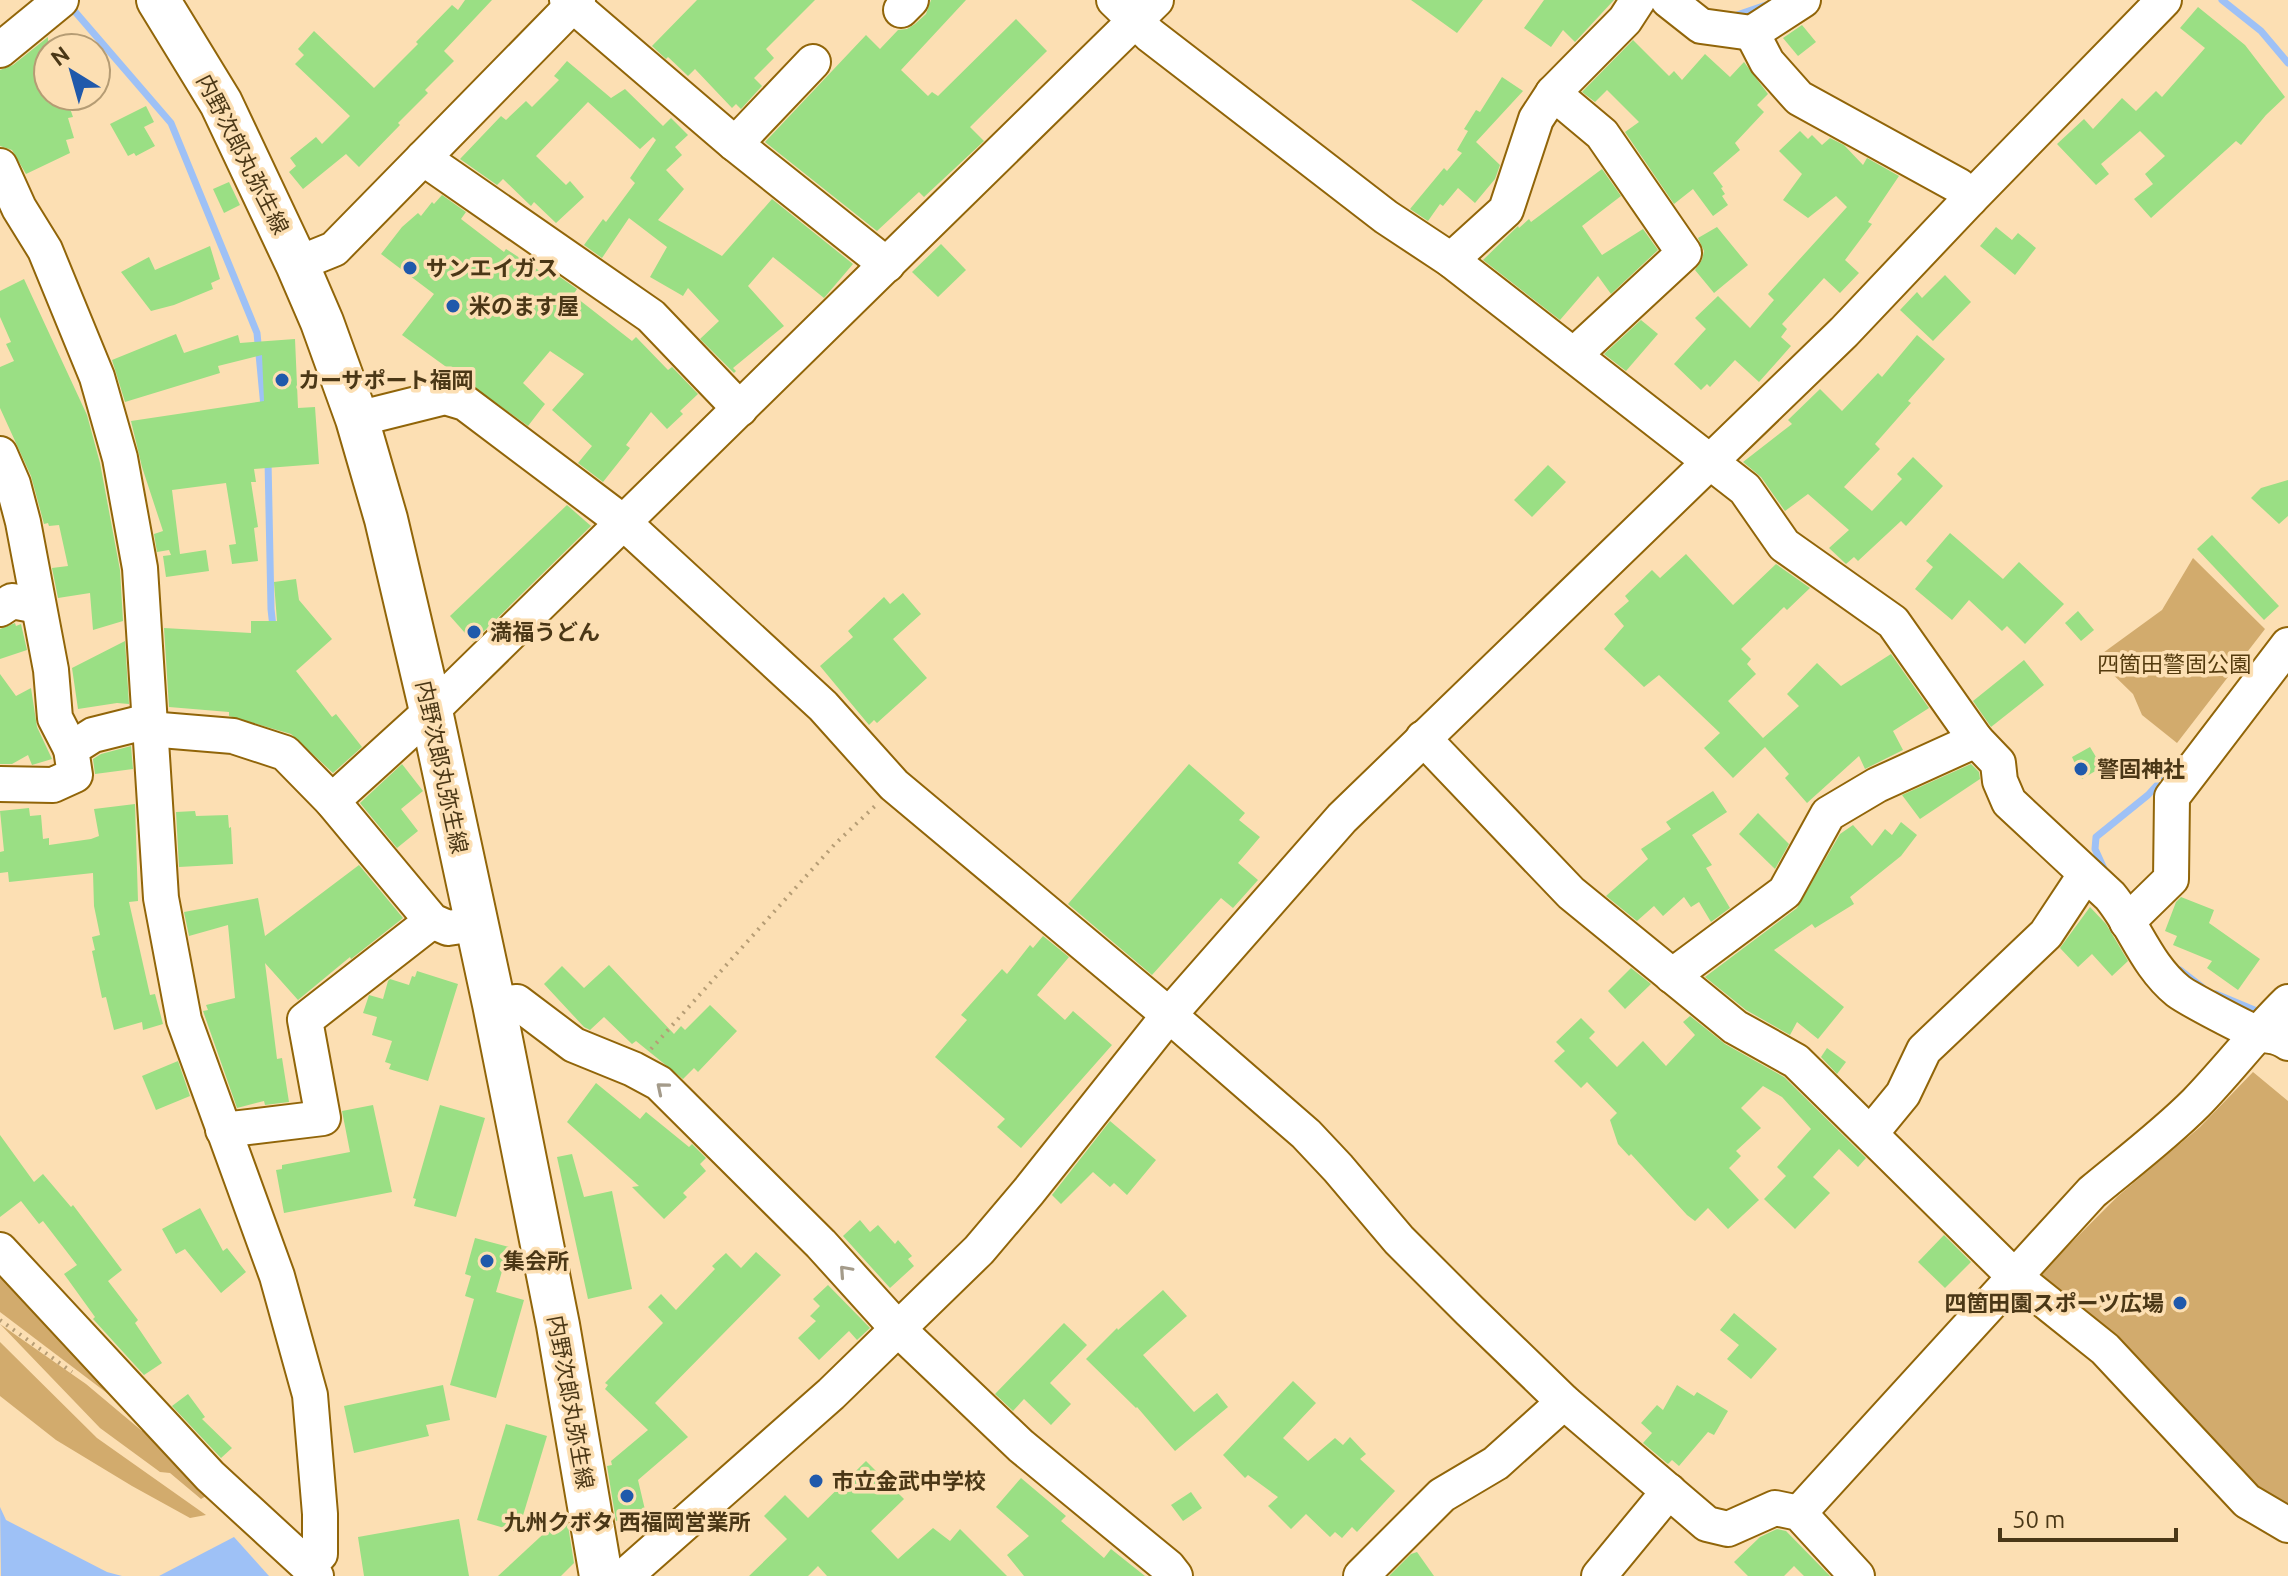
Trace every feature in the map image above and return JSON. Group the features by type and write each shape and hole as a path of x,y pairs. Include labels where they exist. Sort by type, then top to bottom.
{"main road":[{"name":"内野次郎丸弥生線","path":"158,0 221,103 297,264 357,419 386,519 494,1004 558,1325 601,1576"}],"street":[{"path":"0,50 61,0"},
{"path":"1451,260 1506,210 1536,119 1553,93 1625,20 1638,0"},
{"path":"1668,0 1701,26 1752,33 1803,0"},
{"path":"297,264 334,249 573,2 735,144 887,265"},
{"path":"625,1576 831,1394 979,1250 1169,1015 1342,818 1844,332 2158,2"},
{"path":"332,801 431,711 887,265 1135,7 1150,35 1386,217 1451,260 1575,354 1745,489 1784,545 1893,622 1976,740 1998,763 2000,781 2009,802 2110,896 2141,949 2178,992 2276,1022 2196,1103 2092,1192 1799,1513"},
{"path":"1752,33 1767,62 1799,98 1959,186 1970,199"},
{"path":"735,144 813,62"},
{"path":"1553,93 1602,134 1684,253 1575,354"},
{"path":"423,158 651,316 740,409"},
{"path":"0,166 19,208 45,250 97,377 120,458 140,568 161,898 184,1020 277,1276 310,1395 320,1514 320,1554 312,1571 210,1476 0,1250"},
{"path":"357,419 445,397 465,403 623,522 823,706 899,788 1306,1134 1399,1240 1564,1402 1707,1524 1728,1529 1775,1508 1799,1513 1857,1576"},
{"path":"0,454 13,484 23,522 51,670 55,718 71,749 75,775 53,785 0,784"},
{"path":"0,609 12,601 38,606"},
{"path":"2127,922 2171,879 2172,797 2288,645"},
{"path":"71,749 93,735 149,725 233,736 285,753 332,801 432,921 448,928 475,924"},
{"path":"1423,738 1571,893 1735,1027 1796,1061 2015,1277 2105,1349 2247,1501 2288,1525"},
{"path":"1672,976 1785,892 1828,814 1877,785 1976,740"},
{"path":"1871,1133 1903,1094 1924,1050 2046,934 2085,875"},
{"path":"223,1130 323,1118 305,1020 432,921"},
{"path":"494,1004 517,1002 574,1045 659,1083 821,1244 898,1329 1021,1446 1175,1576"},
{"path":"1361,1576 1442,1495 1496,1463 1564,1402"},
{"path":"1599,1576 1669,1491"}],"path":[{"path":"633,1069 834,845 899,788"}],"green space":[{"name":"四箇田警固公園","path":"2193,558 2265,629 2177,743 2142,715 2133,694 2096,658 2162,610"},
{"name":"四箇田園スポーツ広場","path":"2253,1072 2288,1101 2288,1504 2262,1492 2037,1277 2118,1196 2200,1127"},
{"path":"0,1263 136,1415 0,1312"},
{"path":"0,1324 86,1384 142,1431 154,1429 211,1493 201,1499 170,1473 160,1472 100,1428"},
{"path":"0,1342 97,1438 206,1515 190,1518 132,1486 56,1440 0,1396"}],"water":[{"path":"0,1507 6,1520 107,1572 122,1576 1,1576"},
{"path":"234,1537 269,1576 159,1576"}],"building":[{"path":"465,0 492,0 444,51 454,61 425,90 428,93 359,167 346,154 303,189 289,172 296,166 290,158 316,137 322,144 350,116 295,64 304,55 298,49 314,31 374,88 452,5 458,10"},
{"path":"697,0 815,0 766,49 774,58 754,78 762,86 741,109 736,104 732,108 695,69 688,76 652,46"},
{"path":"931,0 966,0 901,70 928,96 932,92 938,96 1016,19 1047,51 970,127 984,141 924,197 919,192 877,231 765,142 866,35 880,49 898,30 907,29 926,14"},
{"path":"1411,0 1483,0 1457,33"},
{"path":"1544,0 1614,0 1575,42 1563,30 1551,47 1524,28"},
{"path":"2198,7 2245,45 2285,97 2241,145 2236,141 2151,218 2134,199 2153,184 2145,174 2165,156 2140,131 2101,164 2109,174 2096,185 2057,144 2084,119 2093,129 2122,98 2136,111 2156,91 2162,97 2205,48 2180,28"},
{"path":"1802,25 1816,42 1798,56 1783,38"},
{"path":"1633,40 1669,76 1674,71 1682,80 1705,54 1730,77 1744,62 1768,94 1757,105 1764,112 1735,143 1740,150 1713,173 1723,187 1725,194 1722,196 1728,205 1713,216 1693,189 1674,204 1625,132 1639,122 1607,90 1595,102 1582,92"},
{"path":"32,50 32,112 71,112 73,117 68,118 74,138 66,140 70,153 26,174 12,150 0,146 0,70 13,65"},
{"path":"567,61 611,98 625,89 663,126 671,118 688,135 675,147 682,155 666,170 684,189 658,220 722,256 772,199 853,264 824,298 773,257 748,286 784,326 733,368 734,373 700,339 719,321 688,288 683,296 650,277 667,247 629,218 602,258 584,245 635,183 630,178 656,140 653,137 640,149 588,102 536,156 566,185 570,181 584,197 556,223 534,202 531,206 503,179 497,185 460,159 501,116 506,120 526,101 532,107 559,80 554,76"},
{"path":"1502,77 1523,91 1476,142 1500,165 1495,179 1475,203 1458,188 1443,206 1440,204 1428,221 1410,209 1444,168 1447,171 1462,153 1457,150 1468,131 1464,129 1476,110 1480,112"},
{"path":"146,106 154,122 144,127 155,146 136,156 134,153 128,156 110,124"},
{"path":"1800,131 1808,139 1812,135 1822,145 1830,138 1844,145 1863,165 1867,158 1899,176 1868,222 1872,224 1845,260 1859,273 1840,293 1824,278 1782,324 1787,329 1781,337 1791,346 1759,382 1735,360 1710,387 1707,384 1701,390 1674,364 1706,329 1695,318 1718,296 1750,328 1774,300 1768,294 1847,207 1836,196 1808,218 1783,200 1802,174 1779,151"},
{"path":"1602,169 1621,196 1582,226 1602,255 1643,229 1658,250 1611,294 1598,276 1560,320 1483,260 1518,226 1529,219 1531,222"},
{"path":"229,182 240,205 224,213 213,189"},
{"path":"442,195 466,212 461,219 504,252 506,249 546,275 550,270 577,289 573,295 632,341 636,337 668,370 672,367 698,394 667,429 651,412 626,445 630,448 603,482 578,463 592,446 552,410 584,374 550,351 523,383 545,404 528,426 402,335 434,294 381,254 402,227 418,213 421,216"},
{"path":"1717,227 1748,265 1714,293 1695,270 1704,251 1698,238"},
{"path":"1996,227 2012,240 2018,233 2036,248 2015,275 1980,246"},
{"path":"941,244 966,270 938,297 912,272"},
{"path":"210,246 220,279 211,283 213,289 174,305 151,311 121,272 149,257 155,270"},
{"path":"1945,275 1971,302 1933,341 1900,310 1917,292 1922,298"},
{"path":"24,279 87,415 100,463 120,570 123,621 93,630 90,593 58,598 52,568 68,566 59,525 44,524 31,476 0,408 0,367 14,361 6,344 11,342 0,317 0,291"},
{"path":"1641,320 1658,334 1626,371 1604,354"},
{"path":"176,334 184,353 238,335 240,343 295,339 298,408 315,407 319,464 254,469 256,482 251,482 258,527 254,528 258,561 232,564 229,545 236,544 226,483 172,490 180,554 206,550 209,571 166,577 163,556 171,555 169,550 157,552 154,534 163,531 131,421 264,401 262,355 218,366 220,373 125,402 112,360"},
{"path":"1917,335 1945,359 1875,444 1880,449 1844,487 1872,511 1902,479 1897,474 1913,457 1943,486 1906,526 1901,521 1858,561 1854,557 1846,564 1829,548 1849,530 1808,494 1785,511 1761,477 1743,462 1792,424 1788,420 1820,389 1842,411 1878,373 1882,377"},
{"path":"1548,465 1566,482 1532,517 1514,500"},
{"path":"2288,480 2288,516 2279,524 2251,498 2261,488"},
{"path":"567,505 591,526 473,642 450,616"},
{"path":"1950,533 2003,579 2019,562 2064,604 2025,644 2007,626 2002,631 1969,600 1952,620 1915,589 1933,567 1926,561"},
{"path":"2212,535 2279,606 2264,620 2197,549"},
{"path":"1686,554 1733,605 1776,564 1810,588 1787,610 1784,607 1741,649 1751,659 1747,664 1756,674 1728,701 1763,738 1799,706 1787,694 1817,663 1841,686 1891,654 1929,708 1893,731 1903,750 1865,769 1859,756 1807,803 1785,778 1789,774 1765,747 1733,778 1704,748 1720,733 1659,675 1644,687 1604,649 1624,626 1614,614 1629,601 1625,596 1652,570 1660,578"},
{"path":"296,579 299,600 332,639 296,671 332,717 336,714 362,747 333,773 291,734 229,716 229,712 169,707 164,628 251,633 251,621 277,621 274,582"},
{"path":"903,593 921,614 893,639 927,678 877,723 874,720 869,725 820,666 853,637 848,631 884,597 890,604"},
{"path":"2078,611 2094,630 2081,641 2065,623"},
{"path":"15,623 16,626 21,624 27,650 0,659 0,629"},
{"path":"125,641 129,704 78,709 72,668"},
{"path":"2024,660 2044,685 1991,727 1973,701"},
{"path":"0,674 16,696 31,688 37,727 52,759 32,765 28,755 12,764 0,764"},
{"path":"131,746 133,769 95,774 93,759"},
{"path":"2090,747 2102,767 2082,779 2072,757"},
{"path":"402,764 423,791 401,809 418,831 397,848 360,803"},
{"path":"1189,764 1245,813 1239,820 1260,837 1238,863 1258,880 1233,908 1221,898 1152,975 1068,904"},
{"path":"1971,764 1979,772 1980,779 1920,819 1902,795"},
{"path":"1713,791 1727,812 1692,835 1712,865 1706,868 1730,908 1711,922 1699,902 1691,907 1684,897 1663,916 1654,906 1637,921 1606,896 1648,859 1641,849 1671,829 1666,822"},
{"path":"135,804 138,901 129,902 150,995 155,994 163,1024 143,1030 142,1022 114,1030 106,997 102,998 92,951 95,950 92,937 100,935 94,906 93,873 9,882 8,872 0,873 0,852 4,851 0,811 29,808 30,816 41,815 43,839 49,838 49,845 99,836 94,809"},
{"path":"195,811 196,816 228,815 233,864 179,867 176,812"},
{"path":"1758,813 1789,844 1775,869 1739,834"},
{"path":"1901,822 1917,835 1901,856 1850,897 1854,904 1815,928 1812,924 1774,950 1844,1007 1818,1039 1797,1022 1790,1035 1746,1010 1705,977 1797,908 1840,834 1853,825 1872,846 1885,829 1892,835"},
{"path":"359,865 403,918 298,1000 265,963 277,1059 282,1058 289,1102 265,1105 264,1101 237,1108 203,1011 208,1010 206,1005 235,998 228,925 189,936 184,912 258,898 265,936"},
{"path":"2181,897 2214,910 2209,923 2260,959 2238,990 2207,968 2212,961 2173,945 2177,936 2165,931"},
{"path":"2090,907 2106,924 2128,961 2112,976 2092,954 2078,967 2060,948"},
{"path":"1043,936 1069,957 1037,995 1065,1020 1073,1011 1112,1045 1021,1148 997,1127 1005,1119 935,1057 967,1020 961,1015 1002,969 1007,974 1030,945 1033,948"},
{"path":"609,965 674,1034 681,1026 685,1030 710,1005 737,1031 698,1072 694,1068 683,1079 636,1041 632,1044 604,1017 590,1030 584,1027 544,984 562,966 584,988"},
{"path":"1631,968 1651,984 1625,1009 1608,991"},
{"path":"417,971 458,984 428,1081 389,1069 391,1064 385,1062 392,1041 372,1035 377,1017 363,1013 369,995 383,999 390,979 409,985"},
{"path":"1690,1016 1725,1044 1784,1077 1866,1158 1858,1167 1839,1149 1813,1177 1830,1193 1795,1229 1764,1199 1786,1176 1777,1167 1811,1129 1782,1097 1763,1086 1741,1108 1761,1128 1736,1151 1741,1156 1729,1168 1759,1200 1728,1229 1708,1208 1695,1221 1687,1215 1618,1144 1610,1120 1617,1113 1587,1082 1581,1088 1554,1061 1565,1051 1556,1042 1581,1018 1595,1032 1589,1038 1617,1067 1643,1041 1666,1066 1695,1035 1683,1022"},
{"path":"1827,1048 1846,1062 1837,1074 1821,1057"},
{"path":"178,1061 190,1096 156,1110 142,1076"},
{"path":"596,1083 640,1119 646,1112 689,1147 692,1144 706,1158 700,1164 706,1171 683,1193 687,1197 664,1219 632,1187 639,1186 567,1122"},
{"path":"373,1105 392,1192 284,1213 276,1170 282,1169 282,1165 350,1152 342,1111"},
{"path":"440,1105 485,1118 456,1217 414,1206 416,1199 413,1198"},
{"path":"1110,1121 1156,1160 1127,1195 1114,1183 1110,1187 1093,1172 1061,1204 1052,1195"},
{"path":"0,1135 34,1182 43,1174 71,1207 73,1205 122,1270 108,1281 138,1320 135,1323 162,1363 144,1375 93,1319 95,1317 64,1274 77,1265 43,1221 39,1224 21,1201 0,1217"},
{"path":"572,1154 584,1197 612,1191 632,1289 588,1299 557,1157"},
{"path":"200,1208 223,1251 227,1248 246,1272 221,1293 185,1249 176,1254 162,1229"},
{"path":"860,1220 870,1232 878,1225 895,1244 898,1240 912,1256 908,1259 914,1266 890,1288 843,1236"},
{"path":"1944,1235 1971,1262 1945,1288 1918,1262"},
{"path":"475,1238 509,1247 496,1292 524,1300 496,1398 450,1385 474,1299 465,1296 471,1276 465,1274"},
{"path":"756,1252 781,1275 655,1403 688,1437 638,1480 646,1514 616,1521 607,1466 612,1465 611,1461 648,1430 605,1389 608,1385 605,1383 663,1323 648,1307 661,1294 676,1310 726,1253 741,1268"},
{"path":"828,1285 870,1328 857,1340 849,1331 819,1360 798,1338 816,1321 810,1316 820,1306 813,1299"},
{"path":"1163,1290 1187,1316 1143,1355 1194,1412 1217,1393 1228,1407 1175,1451 1137,1407 1086,1359"},
{"path":"1734,1313 1777,1349 1751,1379 1727,1359 1739,1345 1720,1330"},
{"path":"1064,1323 1087,1345 1050,1383 1071,1404 1051,1425 1024,1399 1013,1411 995,1394"},
{"path":"1293,1381 1316,1403 1283,1438 1308,1461 1335,1438 1343,1445 1350,1437 1366,1454 1360,1459 1395,1491 1357,1532 1352,1527 1342,1538 1335,1532 1330,1537 1306,1514 1291,1529 1268,1506 1278,1497 1248,1475 1245,1478 1223,1455"},
{"path":"443,1385 450,1420 426,1425 429,1436 354,1453 344,1406"},
{"path":"1677,1385 1694,1396 1697,1392 1728,1411 1714,1435 1708,1432 1679,1466 1672,1460 1668,1464 1643,1443 1652,1433 1641,1423 1657,1405 1663,1410"},
{"path":"188,1394 205,1417 202,1419 232,1448 221,1458 172,1406"},
{"path":"506,1424 547,1436 518,1532 477,1520"},
{"path":"866,1461 904,1499 871,1531 898,1559 933,1528 950,1541 960,1529 1007,1576 827,1576 818,1566 808,1576 749,1576 787,1539 764,1516 785,1495 808,1518"},
{"path":"1021,1478 1066,1516 1061,1521 1104,1558 1111,1549 1145,1576 1024,1576 1007,1555 1029,1536 996,1507"},
{"path":"1191,1492 1202,1508 1183,1521 1171,1505"},
{"path":"566,1513 574,1563 561,1576 498,1576"},
{"path":"459,1519 469,1576 364,1576 358,1537"},
{"path":"1777,1529 1786,1531 1830,1576 1804,1576 1794,1566 1784,1576 1748,1576 1734,1562 1760,1537"},
{"path":"1417,1552 1434,1576 1389,1576 1411,1554"}],"waterway":[{"path":"2222,0 2261,31 2288,63"},
{"path":"1737,15 1766,5"},
{"path":"71,7 171,123 257,333 264,407"},
{"path":"268,460 273,627"},
{"path":"2105,871 2095,849 2096,837 2148,795 2180,760"},
{"path":"2180,970 2202,987"},
{"path":"2216,994 2264,1014"}],"place":[{"name":"サンエイガス","path":"410,268"},
{"name":"米のます屋","path":"453,306"},
{"name":"カーサポート福岡","path":"282,380"},
{"name":"満福うどん","path":"474,632"},
{"name":"警固神社","path":"2081,769"},
{"name":"集会所","path":"487,1261"},
{"name":"四箇田園スポーツ広場","path":"2180,1303"},
{"name":"市立金武中学校","path":"816,1481"},
{"name":"九州クボタ 西福岡営業所","path":"627,1496"}]}
